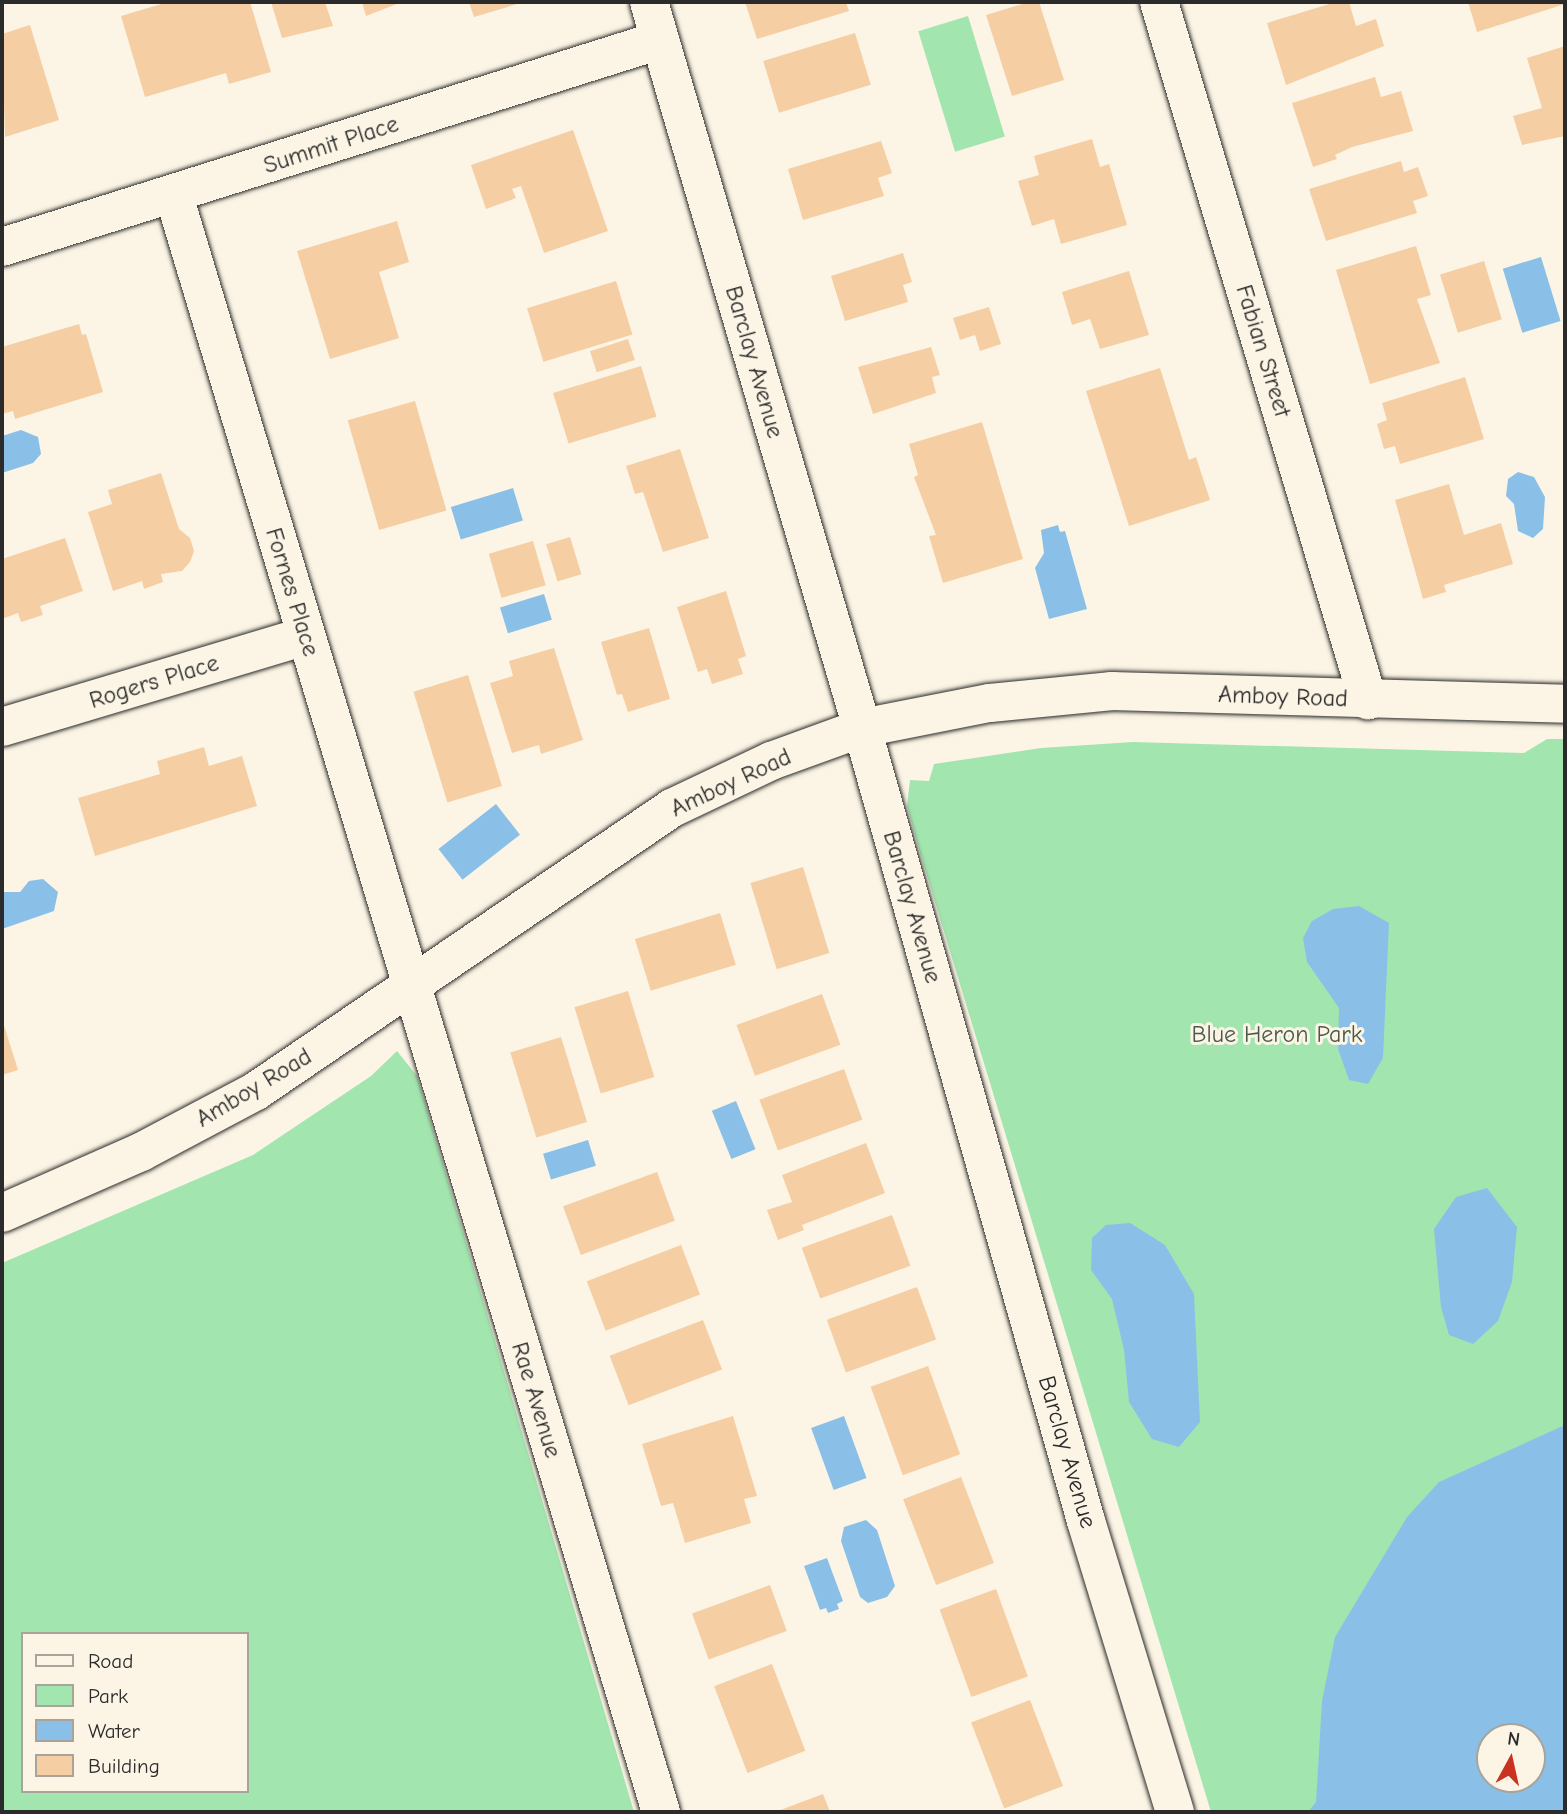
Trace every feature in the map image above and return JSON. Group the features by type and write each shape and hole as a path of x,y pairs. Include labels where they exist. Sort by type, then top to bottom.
{"street":[{"name":"Barclay Avenue","path":"649,2 862,728 1086,1521 1175,1812"},
{"name":"Fabian Street","path":"1159,2 1368,700"},
{"name":"Summit Place","path":"2,247 174,196 660,40"},
{"name":"Fornes Place","path":"174,196 411,988"},
{"name":"Rogers Place","path":"2,727 306,636"},
{"name":"Amboy Road","path":"2,1213 141,1152 256,1091 672,808 771,761 862,728 990,703 1112,691 1565,704"},
{"name":"Rae Avenue","path":"411,988 661,1812"}],"green space":[{"path":"968,16 1005,136 955,152 918,31"},
{"name":"Blue Heron Park","path":"1547,739 1565,739 1565,1812 1211,1812 907,806 910,780 929,781 934,764 1041,748 1133,742 1524,753"},
{"path":"397,1051 417,1076 634,1812 2,1812 2,1263 253,1155 371,1076"}],"water":[{"path":"1541,257 1561,321 1522,333 1503,269"},
{"path":"21,430 38,437 41,454 33,463 2,473 2,436"},
{"path":"1518,472 1534,477 1545,497 1543,529 1533,538 1518,531 1514,504 1506,496 1508,479"},
{"path":"513,488 523,521 461,540 451,507"},
{"path":"1058,525 1060,532 1065,531 1087,609 1049,619 1035,568 1044,553 1041,530"},
{"path":"544,594 552,620 508,633 500,607"},
{"path":"496,804 520,835 462,880 438,849"},
{"path":"43,879 58,892 54,911 2,929 2,892 20,892 29,881"},
{"path":"1359,906 1389,923 1383,1058 1368,1084 1349,1080 1338,1049 1339,1008 1307,962 1303,938 1312,921 1333,909"},
{"path":"736,1101 755,1149 731,1159 712,1111"},
{"path":"588,1140 596,1166 551,1180 543,1154"},
{"path":"1487,1188 1517,1227 1512,1282 1498,1321 1473,1344 1449,1335 1441,1307 1434,1229 1456,1197"},
{"path":"1130,1223 1165,1245 1194,1294 1200,1422 1179,1447 1152,1439 1129,1402 1124,1350 1112,1299 1091,1270 1092,1238 1106,1225"},
{"path":"844,1416 867,1478 834,1490 811,1428"},
{"path":"1565,1425 1565,1812 1308,1812 1316,1802 1322,1701 1335,1637 1407,1517 1439,1482"},
{"path":"866,1520 877,1530 895,1586 887,1597 868,1603 860,1597 841,1541 844,1527"},
{"path":"827,1558 843,1601 837,1604 839,1609 828,1613 826,1608 820,1610 804,1566"}],"building":[{"path":"168,2 250,2 271,72 229,84 226,73 145,97 121,16"},
{"path":"271,2 325,2 333,26 282,38"},
{"path":"362,2 402,2 366,16"},
{"path":"469,2 524,2 474,17"},
{"path":"745,2 846,2 849,11 757,39"},
{"path":"1029,2 1039,2 1064,80 1012,96 986,15"},
{"path":"1336,2 1349,2 1356,26 1376,19 1384,46 1286,85 1267,23"},
{"path":"1468,2 1564,2 1565,4 1477,32"},
{"path":"30,25 59,120 5,137 2,34"},
{"path":"855,33 871,85 779,113 763,61"},
{"path":"1565,46 1565,136 1522,145 1513,116 1542,108 1527,58"},
{"path":"1375,77 1381,97 1401,91 1413,131 1352,147 1335,155 1337,159 1313,167 1292,103"},
{"path":"573,130 608,231 544,253 521,186 512,189 516,198 486,209 471,165"},
{"path":"1092,139 1100,167 1109,164 1127,225 1061,244 1054,219 1032,226 1018,181 1039,175 1034,156"},
{"path":"881,141 892,173 878,178 884,196 803,220 788,169"},
{"path":"1401,161 1404,172 1418,167 1428,196 1413,201 1417,213 1326,241 1309,189"},
{"path":"397,221 409,262 379,272 399,338 330,359 297,251"},
{"path":"1416,246 1431,295 1417,299 1440,363 1370,384 1336,270"},
{"path":"903,253 912,282 903,285 908,302 845,321 831,276"},
{"path":"1484,261 1502,319 1458,333 1440,274"},
{"path":"1129,271 1149,335 1100,349 1090,319 1072,325 1062,292"},
{"path":"616,281 632,335 543,362 527,308"},
{"path":"989,307 1001,344 980,351 975,335 960,340 953,318"},
{"path":"79,324 82,335 86,334 103,392 15,419 13,411 2,414 2,347"},
{"path":"628,339 635,360 597,372 590,351"},
{"path":"931,347 940,375 932,377 936,393 873,414 858,367"},
{"path":"641,366 656,417 569,444 553,393"},
{"path":"1160,368 1189,460 1196,457 1210,500 1129,526 1086,391"},
{"path":"1465,377 1484,439 1400,464 1395,446 1384,449 1377,424 1387,420 1382,403"},
{"path":"415,401 446,511 379,530 348,420"},
{"path":"982,422 1023,559 943,583 929,536 936,535 914,477 918,475 909,444"},
{"path":"680,449 709,538 663,552 643,492 635,494 626,466"},
{"path":"161,473 179,529 190,538 194,551 190,562 182,571 161,574 163,582 144,589 142,581 113,591 88,512 112,504 108,490"},
{"path":"1449,484 1464,535 1501,523 1513,564 1444,585 1446,592 1423,599 1395,500"},
{"path":"570,537 581,574 557,582 546,544"},
{"path":"65,538 83,591 40,606 43,615 21,622 18,613 2,619 2,559"},
{"path":"533,541 546,585 501,598 489,554"},
{"path":"726,591 746,656 738,659 743,674 712,684 707,669 698,672 677,607"},
{"path":"649,628 670,699 628,712 622,694 617,695 601,642"},
{"path":"554,648 583,740 541,754 539,745 512,753 490,683 513,676 509,661"},
{"path":"468,675 502,786 447,803 413,692"},
{"path":"204,747 209,766 242,756 257,806 95,856 78,798 160,774 157,761"},
{"path":"803,867 829,953 777,969 750,883"},
{"path":"720,913 736,965 651,991 635,939"},
{"path":"628,991 654,1077 601,1093 574,1007"},
{"path":"822,994 840,1045 755,1076 736,1025"},
{"path":"2,1019 18,1070 2,1075"},
{"path":"561,1037 587,1122 536,1138 510,1052"},
{"path":"844,1069 862,1120 778,1151 759,1100"},
{"path":"866,1143 885,1193 802,1225 804,1230 778,1240 767,1210 792,1202 782,1175"},
{"path":"657,1172 675,1221 581,1255 563,1206"},
{"path":"892,1215 910,1266 820,1299 802,1248"},
{"path":"681,1245 700,1294 606,1331 587,1281"},
{"path":"917,1287 936,1340 846,1372 827,1320"},
{"path":"703,1320 722,1369 629,1405 610,1356"},
{"path":"928,1366 960,1454 903,1475 871,1387"},
{"path":"733,1416 757,1496 744,1499 751,1523 685,1543 673,1503 661,1506 642,1444"},
{"path":"961,1477 994,1563 936,1585 903,1499"},
{"path":"770,1585 787,1631 709,1659 692,1613"},
{"path":"996,1589 1028,1676 971,1697 940,1610"},
{"path":"772,1664 805,1751 747,1773 714,1686"},
{"path":"1030,1700 1063,1786 1004,1808 971,1723"},
{"path":"823,1794 830,1812 775,1812"}]}
